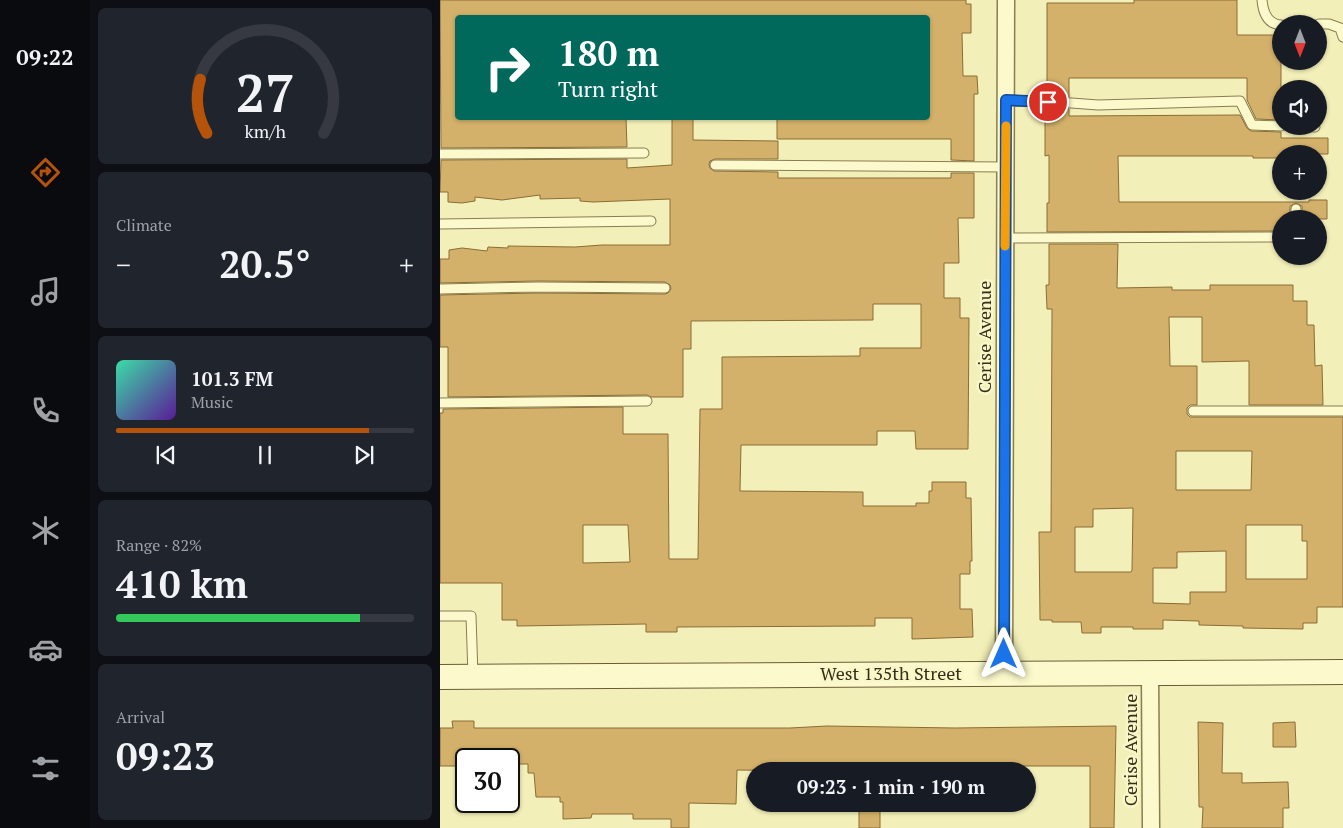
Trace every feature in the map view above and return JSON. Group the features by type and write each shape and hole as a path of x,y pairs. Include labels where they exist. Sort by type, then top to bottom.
{"street":[{"name":"Cerise Avenue","path":"1004,673 1006,0"},
{"name":"Cerise Avenue","path":"1150,672 1151,828"},
{"name":"West 135th Street","path":"440,677 1343,672"}],"lane":[{"path":"1262,0 1265,15 1272,22"},
{"path":"1328,24 1340,28 1343,37"},
{"path":"1006,100 1048,102"},
{"path":"1058,102 1098,105 1240,101 1252,125 1272,126"},
{"path":"440,154 644,153"},
{"path":"715,165 1005,168"},
{"path":"440,224 651,221"},
{"path":"1005,238 1272,237"},
{"path":"440,289 665,288"},
{"path":"440,403 647,401"},
{"path":"1193,411 1343,411"},
{"path":"440,616 472,616 474,677"}],"building":[{"path":"440,0 966,0 966,4 971,4 971,33 962,33 963,76 977,76 978,94 974,94 974,161 951,160 951,139 777,139 777,120 930,120 930,15 455,15 455,120 626,120 627,147 441,148"},
{"path":"1134,0 1237,0 1237,35 1272,35 1272,70 1281,70 1281,80 1272,80 1272,120 1256,119 1247,100 1247,78 1069,78 1069,97 1058,96 1053,98 1047,96 1047,3 1134,3"},
{"path":"1054,106 1069,109 1069,116 1240,115 1247,128 1251,131 1272,132 1272,135 1281,135 1281,138 1328,138 1328,154 1327,145 1272,145 1272,158 1253,158 1253,156 1118,156 1119,202 1309,202 1309,200 1327,200 1327,210 1302,210 1302,206 1296,203 1290,206 1290,210 1272,210 1272,231 1047,232 1049,155 1045,156 1045,108"},
{"path":"672,120 693,120 693,140 778,141 778,159 715,159 710,161 709,164 710,168 714,171 778,172 778,178 951,178 951,173 974,173 974,218 958,218 959,263 944,263 944,298 960,298 960,318 969,318 968,449 916,449 915,431 877,431 877,445 741,445 740,491 863,492 863,506 916,506 916,503 929,503 929,491 932,491 932,482 966,482 966,498 971,498 972,561 970,561 970,574 960,574 960,609 972,609 973,637 912,639 912,618 875,618 875,626 677,627 677,632 646,632 646,624 517,626 517,620 502,620 502,583 440,583 440,413 443,413 443,409 623,407 623,434 668,434 669,559 698,559 700,409 722,409 722,357 860,356 860,348 921,348 921,304 873,304 873,320 691,321 691,349 683,349 683,397 651,397 647,395 448,397 448,347 440,347 440,295 538,293 665,294 671,289 670,285 665,282 538,281 440,283 440,259 449,259 449,250 462,248 487,251 488,247 508,248 508,246 670,245 670,199 593,202 580,201 580,198 540,199 540,195 502,200 475,197 475,201 462,203 448,202 448,192 440,192 441,160 627,159 627,168 672,165","holes":["583,525 628,525 630,562 583,563"]},
{"path":"1049,244 1118,244 1117,288 1172,287 1172,290 1210,290 1210,285 1293,285 1293,301 1307,301 1307,325 1314,325 1315,366 1322,365 1323,405 1249,405 1249,361 1202,362 1202,317 1169,317 1170,366 1197,366 1197,405 1190,405 1187,408 1187,414 1190,417 1343,417 1343,607 1317,607 1317,623 1303,623 1303,629 1243,628 1243,626 1199,625 1199,621 1163,620 1163,629 1101,627 1101,633 1082,633 1081,622 1040,620 1039,532 1051,532 1052,309 1047,309 1046,285 1049,285","holes":["1176,451 1252,451 1251,490 1176,490","1133,508 1131,572 1075,572 1075,527 1093,527 1093,509","1246,525 1302,525 1302,541 1307,541 1307,579 1246,579","1226,551 1226,592 1190,592 1190,604 1153,603 1153,568 1177,568 1177,552"]},
{"path":"452,721 474,721 474,728 1116,726 1114,828 1090,828 1090,766 1036,766 1036,762 746,762 746,770 737,770 736,804 689,803 689,828 671,828 671,819 633,819 633,814 592,814 591,818 563,819 563,802 560,802 560,797 536,797 534,773 528,773 528,764 520,764 520,748 455,748 455,766 440,766 440,728 453,728"},
{"path":"1198,722 1223,723 1222,773 1242,773 1242,783 1288,782 1289,808 1283,808 1283,828 1202,828 1203,807 1199,807"},
{"path":"1295,722 1296,747 1273,747 1273,723"},
{"path":"859,812 880,812 880,828 859,828"}],"slow traffic":[{"path":"1005,246 1006,126"}],"route":[{"path":"1004,654 1006,100 1048,102"}]}
